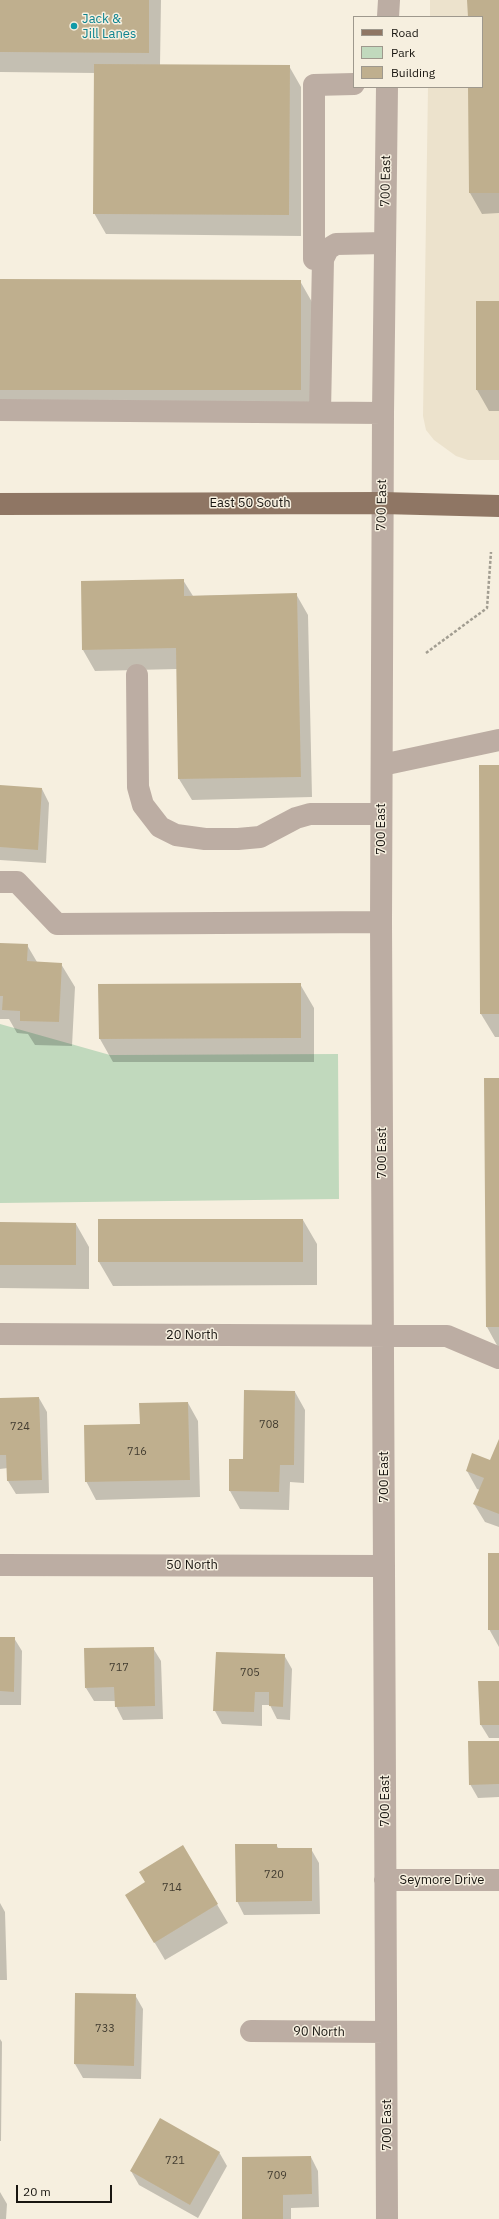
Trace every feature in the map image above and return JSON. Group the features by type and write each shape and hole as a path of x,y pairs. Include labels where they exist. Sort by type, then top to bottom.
{"main road":[{"name":"East 50 South","path":"0,504 382,503 499,506"}],"street":[{"path":"388,16 389,0"},
{"path":"323,259 314,259 314,85 353,84"},
{"name":"700 East","path":"387,2219 381,814 382,503 388,88"},
{"path":"320,412 323,259 328,249 336,244 385,243"},
{"path":"0,410 383,413"},
{"path":"137,675 138,787 143,805 160,827 176,835 205,839 238,839 260,837 296,818 310,814 381,814"},
{"path":"382,765 499,740"},
{"path":"0,882 17,882 57,924 381,922"},
{"name":"20 North","path":"0,1334 447,1336 499,1358"},
{"name":"50 North","path":"0,1565 384,1566"},
{"name":"Seymore Drive","path":"386,1880 499,1880"},
{"name":"90 North","path":"251,2031 386,2032"}],"path":[{"path":"426,653 487,608 491,552"}],"shaded area":[{"path":"430,0 499,0 499,460 468,460 456,456 434,440 426,430 423,416 428,88 483,88 483,16 430,16"}],"green space":[{"path":"0,1024 110,1055 338,1054 339,1199 0,1203"}],"building":[{"name":"Jack & Jill Lanes","path":"0,0 149,0 149,53 0,52"},
{"path":"467,0 499,0 499,193 469,193 468,88 483,88 483,16 468,16"},
{"path":"94,64 290,65 289,215 93,214"},
{"path":"0,279 301,280 301,390 0,390"},
{"path":"476,301 499,301 499,390 476,390"},
{"path":"184,579 184,596 297,593 301,777 178,779 176,648 82,650 81,581"},
{"path":"479,765 499,765 499,1014 480,1014"},
{"path":"0,785 42,788 38,850 0,847"},
{"path":"0,943 28,944 27,961 62,963 59,1022 20,1021 20,1011 2,1010 3,996 0,996"},
{"path":"301,983 301,1038 99,1039 98,984"},
{"path":"484,1078 499,1078 499,1327 486,1327"},
{"path":"98,1219 303,1219 303,1262 98,1262"},
{"path":"0,1222 76,1223 76,1265 0,1265"},
{"path":"244,1390 295,1391 294,1465 280,1465 279,1492 229,1491 229,1459 243,1459"},
{"path":"39,1397 42,1480 7,1481 6,1455 0,1455 0,1398"},
{"path":"188,1402 190,1480 85,1482 84,1425 140,1424 139,1403"},
{"path":"499,1439 499,1514 473,1504 484,1478 466,1471 472,1453 490,1460"},
{"path":"488,1553 499,1553 499,1630 488,1630"},
{"path":"0,1637 15,1637 14,1692 0,1691"},
{"path":"154,1647 155,1706 115,1707 114,1687 85,1688 84,1648"},
{"path":"216,1652 285,1654 283,1707 269,1706 269,1692 255,1692 254,1712 213,1711"},
{"path":"478,1681 499,1681 499,1725 480,1725"},
{"path":"468,1741 499,1741 499,1784 469,1785"},
{"path":"235,1844 277,1844 277,1848 312,1848 312,1901 236,1902"},
{"path":"183,1845 218,1904 154,1943 125,1895 145,1882 139,1872"},
{"path":"75,1993 136,1994 134,2066 74,2064"},
{"path":"160,2118 220,2152 190,2205 130,2171"},
{"path":"311,2156 312,2194 283,2195 283,2219 242,2219 242,2157"}],"place":[{"name":"Jack & Jill Lanes","path":"74,26"}]}
